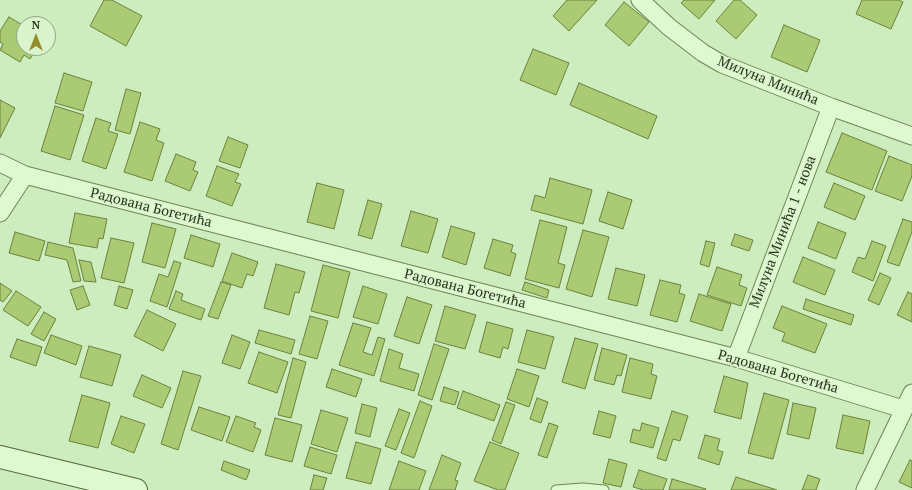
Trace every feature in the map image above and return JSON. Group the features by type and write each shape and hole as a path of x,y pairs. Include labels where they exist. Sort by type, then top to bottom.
{"main road":[{"path":"0,456 136,490"}],"street":[{"name":"Милуна Минића","path":"640,0 702,53 722,64 831,107 912,136"},
{"name":"Милуна Минића 1 - нова","path":"736,358 831,107"},
{"name":"Радована Богетића","path":"0,163 25,175 736,358 903,409"},
{"path":"0,213 25,175"},
{"path":"865,490 912,393"}],"lane":[{"path":"556,490 583,488 604,490"}],"building":[{"path":"104,0 112,0 142,16 126,46 90,26"},
{"path":"567,0 597,0 569,31 553,16"},
{"path":"684,0 715,0 699,19 681,3"},
{"path":"734,0 740,0 757,15 736,39 716,21"},
{"path":"862,0 899,0 903,2 891,29 856,14"},
{"path":"624,2 649,22 629,46 605,25"},
{"path":"9,17 16,21 16,56 23,56 20,62 0,50 3,44 0,42 0,31"},
{"path":"784,25 820,40 807,72 771,57"},
{"path":"533,49 569,63 556,95 520,80"},
{"path":"64,73 92,82 83,111 55,103"},
{"path":"579,83 657,116 648,139 570,105"},
{"path":"126,89 141,93 130,134 115,130"},
{"path":"0,100 15,108 0,138"},
{"path":"55,106 84,115 70,160 41,151"},
{"path":"96,118 111,123 108,131 118,134 106,169 82,161"},
{"path":"140,122 160,129 156,140 164,143 152,181 124,172"},
{"path":"842,133 887,151 872,190 826,172"},
{"path":"228,137 248,145 240,168 219,161"},
{"path":"176,154 196,162 193,170 198,172 190,191 165,181"},
{"path":"889,156 912,165 912,176 902,201 875,191"},
{"path":"217,166 239,174 235,182 241,184 232,206 206,196"},
{"path":"550,178 592,190 583,224 531,210 535,195 545,198"},
{"path":"317,183 344,190 334,229 307,222"},
{"path":"834,183 865,196 855,220 824,207"},
{"path":"608,192 632,200 623,229 599,221"},
{"path":"368,200 382,204 372,239 358,235"},
{"path":"411,211 438,219 428,253 401,246"},
{"path":"75,213 107,219 103,239 99,238 97,248 69,243"},
{"path":"903,219 912,222 912,232 899,266 887,262"},
{"path":"540,220 567,227 558,263 565,265 559,288 525,279"},
{"path":"818,222 846,233 836,259 808,248"},
{"path":"152,223 176,229 165,268 142,262"},
{"path":"451,226 475,233 466,265 442,257"},
{"path":"583,230 609,237 592,297 566,289"},
{"path":"15,232 45,241 39,261 9,253"},
{"path":"735,234 753,240 749,251 731,245"},
{"path":"191,235 220,244 213,267 184,258"},
{"path":"111,238 134,243 124,283 101,278"},
{"path":"493,239 513,245 511,252 516,254 510,276 484,268"},
{"path":"706,241 715,243 709,267 700,264"},
{"path":"872,241 886,246 873,281 852,272 858,257 865,259"},
{"path":"48,242 73,248 81,281 73,282 67,260 45,255"},
{"path":"232,253 258,262 253,276 247,274 242,288 222,281"},
{"path":"803,257 835,270 825,295 793,282"},
{"path":"79,260 91,262 96,282 84,281"},
{"path":"174,261 181,263 167,307 150,301 159,274 168,277"},
{"path":"276,264 305,272 299,293 295,292 289,315 264,308"},
{"path":"323,265 350,272 338,318 311,311"},
{"path":"717,267 742,275 739,285 747,288 741,306 707,295"},
{"path":"616,268 645,275 637,306 608,299"},
{"path":"880,273 891,278 879,305 868,300"},
{"path":"660,280 681,285 679,293 685,295 677,322 650,315"},
{"path":"221,282 231,285 218,319 208,316"},
{"path":"525,282 549,290 547,298 522,290"},
{"path":"0,283 12,291 3,302 0,300"},
{"path":"83,286 90,305 77,310 70,290"},
{"path":"119,286 133,290 127,309 114,305"},
{"path":"363,286 387,294 378,324 353,317"},
{"path":"16,291 41,307 28,326 3,310"},
{"path":"176,291 183,294 181,300 205,309 201,320 169,309"},
{"path":"908,292 912,294 912,322 897,315"},
{"path":"699,294 731,304 722,331 690,321"},
{"path":"407,297 432,305 419,344 394,336"},
{"path":"806,299 854,315 851,325 803,309"},
{"path":"445,306 476,315 465,349 435,341"},
{"path":"782,306 827,324 815,353 782,341 785,333 773,328"},
{"path":"147,310 176,324 163,351 134,336"},
{"path":"44,312 56,319 44,341 31,334"},
{"path":"310,316 328,321 317,359 299,354"},
{"path":"487,322 513,329 508,349 503,347 500,358 479,352"},
{"path":"353,323 371,328 363,352 372,355 378,337 385,339 374,376 339,365"},
{"path":"259,330 295,340 291,354 255,343"},
{"path":"527,330 554,337 545,369 518,362"},
{"path":"51,335 82,346 76,365 44,353"},
{"path":"232,335 250,342 240,369 222,363"},
{"path":"575,338 598,344 585,389 562,382"},
{"path":"17,339 42,347 36,366 10,357"},
{"path":"434,344 449,349 432,400 418,395"},
{"path":"89,346 121,355 112,386 80,377"},
{"path":"602,348 627,355 621,376 617,375 614,385 594,380"},
{"path":"389,349 403,354 399,368 419,374 414,391 380,381"},
{"path":"259,352 288,362 277,393 248,383"},
{"path":"293,358 306,362 291,418 278,415"},
{"path":"630,358 653,364 651,374 657,376 651,399 622,392"},
{"path":"332,369 362,379 356,397 326,387"},
{"path":"517,369 539,376 529,407 507,399"},
{"path":"183,371 201,376 178,450 161,444"},
{"path":"142,375 171,388 162,408 133,396"},
{"path":"724,376 748,383 741,419 714,412"},
{"path":"444,387 459,392 455,405 440,401"},
{"path":"463,391 500,405 494,421 457,408"},
{"path":"764,393 789,400 773,459 748,453"},
{"path":"82,395 110,403 98,448 69,441"},
{"path":"537,398 548,402 541,423 530,419"},
{"path":"420,401 432,406 414,458 401,453"},
{"path":"506,402 515,405 501,444 492,440"},
{"path":"793,403 816,408 809,439 787,434"},
{"path":"362,404 377,408 370,437 355,433"},
{"path":"199,407 230,417 222,441 191,430"},
{"path":"399,409 410,413 396,450 385,446"},
{"path":"321,410 348,418 337,452 311,444"},
{"path":"599,411 616,416 610,438 593,434"},
{"path":"672,411 688,416 680,441 673,439 666,461 657,458"},
{"path":"843,415 870,421 863,454 836,448"},
{"path":"121,416 145,424 134,453 111,444"},
{"path":"236,416 256,423 254,427 261,430 253,452 226,442"},
{"path":"275,418 302,425 292,462 265,455"},
{"path":"549,423 558,426 547,458 538,455"},
{"path":"642,423 659,428 653,448 630,442 633,429 640,431"},
{"path":"705,435 720,439 717,450 723,452 719,465 698,458"},
{"path":"356,442 381,449 371,484 346,478"},
{"path":"490,442 519,453 505,490 498,490 474,481"},
{"path":"310,447 337,455 331,474 304,466"},
{"path":"442,455 461,463 455,480 458,481 455,490 429,490"},
{"path":"609,459 627,464 621,487 603,483"},
{"path":"910,460 912,461 912,488 899,482"},
{"path":"224,461 250,470 246,480 221,470"},
{"path":"399,461 426,471 419,490 389,490"},
{"path":"639,470 667,479 663,490 644,490 633,487"},
{"path":"314,475 327,478 323,490 310,490"},
{"path":"808,475 820,479 816,490 802,490"},
{"path":"736,477 777,490 731,490"},
{"path":"672,479 706,489 669,490"}]}
